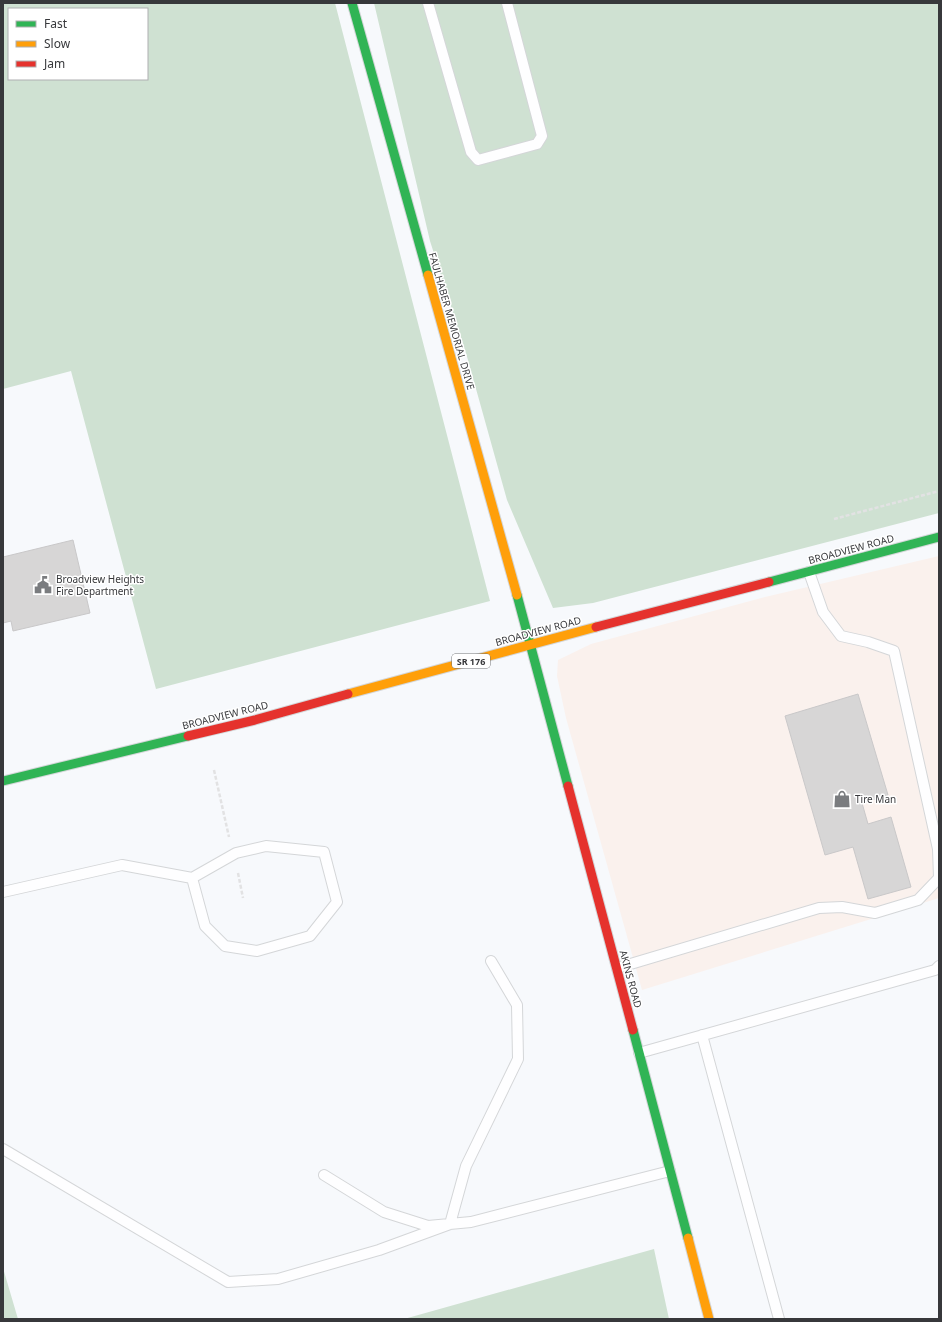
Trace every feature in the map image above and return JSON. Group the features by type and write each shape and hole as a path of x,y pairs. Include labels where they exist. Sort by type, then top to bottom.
{"street":[{"name":"FAULHABER MEMORIAL DRIVE","path":"352,3 531,644"},
{"name":"BROADVIEW ROAD","path":"3,781 255,720 531,644 939,537"},
{"name":"AKINS ROAD","path":"531,644 709,1317"}],"lane":[{"path":"428,3 471,152 478,160 537,144 542,136 507,3"},
{"path":"617,968 819,908 842,907 875,913 918,900 939,878 938,849 894,651 868,642 841,636 823,612 808,572"},
{"path":"3,892 122,865 192,878 236,853 266,846 324,852 336,902 310,936 257,951 225,946 205,926 192,878"},
{"path":"450,1224 466,1166 518,1059 517,1005 491,961"},
{"path":"639,1053 935,970 939,966"},
{"path":"702,1035 779,1319"},
{"path":"3,1149 228,1282 278,1279 379,1250 450,1224"},
{"path":"324,1175 384,1212 428,1226 471,1222 670,1171"},
{"path":"697,1319 709,1317"}],"path":[{"path":"834,519 939,491"}],"shaded area":[{"path":"939,556 939,898 642,990 566,718 557,676 558,660 591,644 765,597"}],"green space":[{"path":"3,3 335,3 490,601 156,689 71,371 3,389"},
{"path":"374,3 939,3 939,513 593,603 553,608 507,500 466,353 430,241"},
{"path":"654,1249 669,1319 404,1319"},
{"path":"3,1268 18,1319 3,1319"}],"building":[{"name":"Broadview Heights Fire Department","path":"73,540 90,613 13,631 11,621 3,623 3,557"},
{"name":"Tire Man","path":"858,694 888,795 862,803 868,824 891,817 911,887 868,899 853,847 825,855 785,716"}],"traffic: fast":[{"path":"352,3 428,275"},
{"path":"769,582 939,537"},
{"path":"517,595 568,786"},
{"path":"3,781 188,736"},
{"path":"633,1030 688,1238"}],"traffic: slow":[{"path":"428,275 517,595"},
{"path":"348,694 596,627"},
{"path":"688,1238 709,1319"}],"traffic: jam":[{"path":"596,627 769,582"},
{"path":"188,736 255,720 348,694"},
{"path":"568,786 633,1030"}],"place":[{"name":"Broadview Heights Fire Department","path":"43,585"},
{"name":"Tire Man","path":"842,799"}]}
